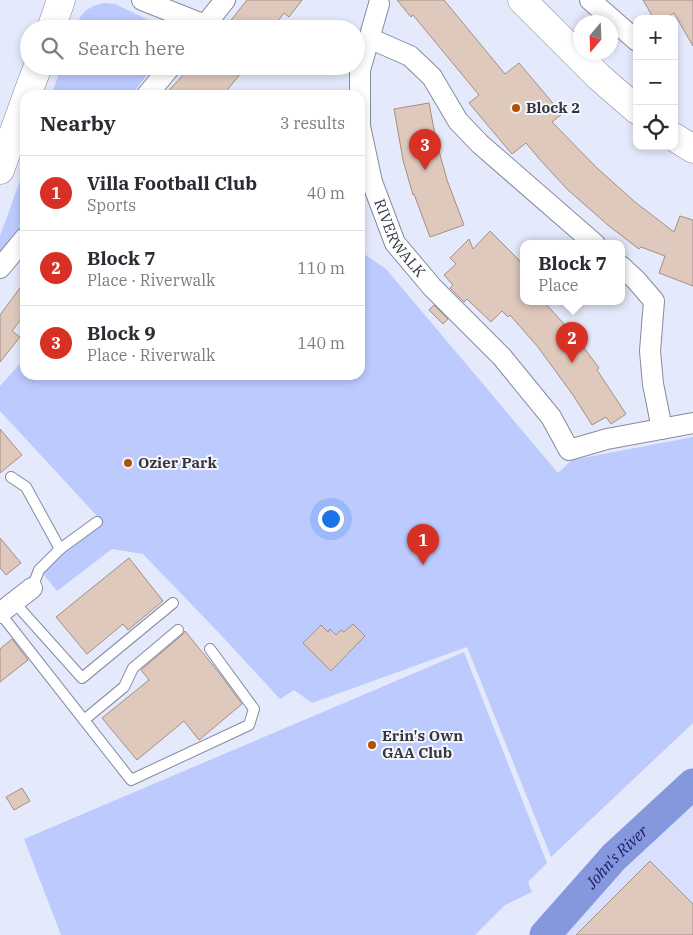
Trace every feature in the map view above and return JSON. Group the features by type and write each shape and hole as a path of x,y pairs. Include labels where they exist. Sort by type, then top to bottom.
{"main road":[{"path":"54,20 61,0"},
{"path":"522,0 599,76 633,106"},
{"path":"29,90 35,75"},
{"path":"3,154 20,113"},
{"path":"678,139 693,148"}],"street":[{"path":"142,0 188,20"},
{"path":"209,20 225,0"},
{"path":"590,0 633,48"},
{"name":"RIVERWALK","path":"365,52 379,4"},
{"path":"369,38 410,56 432,77 458,121 480,144 590,240"},
{"path":"150,90 163,75"},
{"name":"RIVERWALK","path":"360,75 360,90"},
{"name":"RIVERWALK","path":"365,149 372,182 395,243 432,287 502,358 551,417 569,450 607,439 693,423"},
{"path":"0,268 20,244"},
{"path":"625,270 654,302 650,351 652,384 662,429"},
{"path":"4,610 32,588"}],"lane":[{"path":"11,477 26,487 60,549"},
{"path":"32,588 39,570 60,549 97,522"},
{"path":"4,610 82,678 173,603"},
{"path":"4,610 84,720 131,780 249,725 254,709 210,649"},
{"path":"84,720 124,687 133,668 178,630"}],"shaded area":[{"path":"104,3 115,4 149,20 79,20 82,14 93,6"},
{"path":"59,75 147,75 135,90 53,90"},
{"path":"20,181 20,229 0,253 0,236"},
{"path":"365,254 386,269 558,473 572,460 693,437 693,723 551,857 467,647 312,703 294,690 280,699 143,554 112,549 57,591 36,565 97,516 0,411 0,386 20,364 20,380 365,380"},
{"name":"Erin's Own GAA Club","path":"464,652 547,863 528,882 532,892 505,905 475,935 61,935 24,839"},
{"path":"693,803 693,935 559,935 657,836"}],"building":[{"path":"247,0 302,0 289,17 284,13 279,20 231,20"},
{"path":"397,0 444,0 505,74 519,63 562,114 552,122 597,168 635,202 674,232 680,216 693,220 693,286 659,273 665,256 641,247 639,249 609,226 568,190 526,143 512,154 469,103 479,95 413,15 411,17"},
{"path":"643,0 693,0 693,46 678,20 678,15 674,13 671,15 652,15"},
{"path":"183,75 240,75 227,90 169,90"},
{"path":"429,103 436,140 447,180 464,225 430,237 413,195 403,160 394,109"},
{"path":"490,231 520,261 520,305 547,305 575,336 599,368 597,370 626,414 611,424 606,417 592,425 538,347 510,315 508,317 502,311 491,322 467,299 464,302 450,288 453,285 444,275 456,264 450,258 469,239 473,249"},
{"path":"20,288 20,321 12,331 20,337 0,362 0,315"},
{"path":"434,305 448,319 443,324 429,310"},
{"path":"0,429 22,455 0,473"},
{"path":"0,538 21,563 6,575 0,568"},
{"path":"129,558 163,601 128,630 123,624 87,654 56,617"},
{"path":"353,624 365,636 331,671 303,643 321,625 328,632 330,629 336,635 341,630 344,632"},
{"path":"185,631 242,704 199,740 184,721 137,760 102,718 149,680 141,670"},
{"path":"12,639 28,660 0,682 0,649"},
{"path":"22,788 30,801 14,810 6,797"},
{"path":"650,861 693,904 693,935 576,935"}],"waterway":[{"name":"John's River","path":"545,935 614,857 693,784"}],"place":[{"name":"Block 2","path":"516,108"},
{"name":"Block 9","path":"425,170"},
{"name":"Block 7","path":"572,363"},
{"name":"Ozier Park","path":"128,463"},
{"name":"Villa Football Club","path":"423,565"},
{"name":"Erin's Own GAA Club","path":"372,745"}]}
